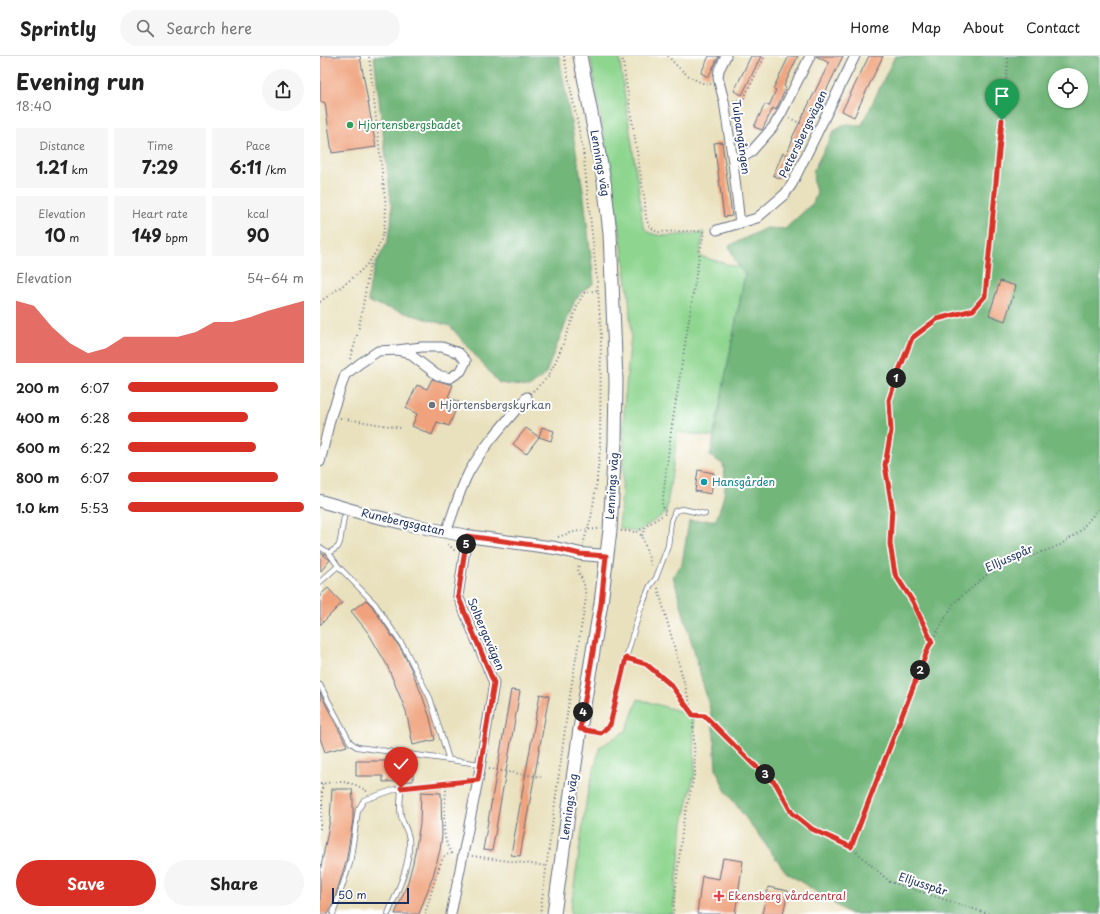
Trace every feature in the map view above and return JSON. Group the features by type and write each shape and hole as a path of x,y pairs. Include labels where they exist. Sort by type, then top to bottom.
{"main road":[{"name":"Lennings väg","path":"554,914 580,729 601,604 613,489 615,434 616,381 610,233 604,180 575,60"}],"street":[{"name":"Tulpangången","path":"726,56 719,70 718,78 724,101 740,224"},
{"path":"733,162 750,153 773,127 810,56"},
{"name":"Pettersbergsvägen","path":"717,230 756,218 785,194 792,184 855,56"},
{"path":"320,462 331,416 345,375 359,364 378,351 422,347 442,347 459,353 466,361 461,371 450,378 437,375 407,352 397,350"},
{"path":"446,532 469,473 485,448 527,397"},
{"name":"Runebergsgatan","path":"320,501 365,514 446,532 555,548 580,554 606,556"},
{"name":"Solbergavägen","path":"451,914 478,780 494,683 458,596 467,536"}],"lane":[{"path":"580,729 601,733 610,725 626,658 640,610 650,586 656,578 668,546 671,521 675,511 682,509 705,514"},
{"path":"329,553 338,547 344,516"},
{"path":"320,547 329,553 338,566 375,604 405,649 430,698 449,760"},
{"path":"320,582 338,566"},
{"path":"320,685 350,742 357,747 480,766"},
{"path":"333,914 350,863 358,810 364,800 401,788 478,780"},
{"path":"388,914 402,881 408,855 409,840 406,826 401,817 400,808 401,788"}],"path":[{"path":"320,302 361,271 370,262 380,242 385,225 386,207 369,56"},
{"path":"540,914 568,707 586,598 584,584 578,571 580,554 591,518 600,450 601,333 598,290 583,150 564,56"},
{"path":"623,56 646,218 650,226 657,232 704,232 671,432 662,506 666,513 646,526 642,536"},
{"path":"668,56 678,67 699,82 709,84 719,81"},
{"path":"724,101 743,100 764,56"},
{"path":"932,642 913,602 895,574 890,544 892,507 885,465 891,431 889,400 912,338 937,319 973,310 985,296 1008,62 1006,56"},
{"path":"566,64 575,60"},
{"path":"781,114 818,132"},
{"path":"345,375 357,341 364,306 370,262"},
{"path":"527,397 548,377 584,293 598,290"},
{"path":"331,416 401,428"},
{"name":"Elljusspår","path":"989,914 890,882 851,847 929,646 954,603 989,573 1060,545 1078,532 1100,507"},
{"path":"637,532 642,536 656,578 693,715 695,772 683,823 673,914"},
{"path":"626,658 646,664 671,685 693,715 705,716 752,763 776,784 792,813 812,829 851,847"},
{"path":"480,766 541,777"},
{"path":"320,829 322,807 321,784 348,782 362,788 374,796"},
{"path":"446,783 445,837 447,846 451,853"},
{"path":"425,914 440,865 445,856 451,853 546,866"}],"green space":[{"path":"374,56 559,56 583,190 594,283 585,289 575,300 545,375 529,387 499,383 450,326 368,302 370,284 376,263 387,243 391,225 392,210"},
{"path":"590,56 619,56 644,228 651,233 665,236 704,232 699,256 738,267 745,274 714,437 678,432 666,513 637,532 619,528 623,476 624,406 631,335 629,298 620,232"},
{"path":"895,56 1100,56 1100,914 850,914 786,872 725,790 716,769 714,736 710,709 673,576 682,564 689,521 716,520 724,493 725,480 723,464 710,456 745,274 738,267 729,246 766,228 785,229 813,203 817,193 814,184 813,171 834,131 846,124 862,125"},
{"path":"638,699 693,715 695,772 683,823 673,914 570,914 587,796 600,747 626,731"}],"building":[{"name":"Hjortensbergsbadet","path":"320,56 360,56 376,147 332,153 325,103 320,101"},
{"path":"709,56 719,56 708,77 701,73"},
{"path":"751,56 761,56 742,95 734,91"},
{"path":"789,56 798,56 784,86 786,88 776,110 773,108 762,130 754,127 765,104 769,106 776,90 773,89"},
{"path":"816,56 843,56 793,158 791,157 780,179 773,175 783,153 786,155 793,139 792,138 829,63"},
{"path":"869,56 883,56 854,117 842,111"},
{"path":"722,142 732,216 724,217 714,143"},
{"path":"1000,281 1016,286 1005,321 989,315"},
{"name":"Hjortensbergskyrkan","path":"432,379 453,385 448,397 459,402 449,426 437,422 432,435 412,426 417,414 406,408 417,385 427,389"},
{"path":"542,427 554,431 551,441 539,437"},
{"path":"526,428 539,437 526,454 513,444"},
{"name":"Hansgården","path":"698,470 714,473 711,494 695,491"},
{"path":"320,552 330,560 320,572"},
{"path":"328,588 342,603 320,625 320,595"},
{"path":"366,600 372,606 402,651 411,669 430,718 435,740 413,745 406,711 387,665 369,634 351,611"},
{"path":"511,690 520,691 492,851 483,850"},
{"path":"320,693 347,746 325,752 320,738"},
{"path":"540,694 549,696 520,856 511,855"},
{"path":"356,761 413,761 413,781 383,782 383,776 356,776"},
{"path":"332,789 352,789 353,820 346,862 333,903 328,914 320,914 320,872 330,820"},
{"path":"421,792 441,793 442,836 440,850 433,876 419,914 395,914 407,885 413,863 420,824"},
{"name":"Ekensberg vårdcentral","path":"723,858 743,861 735,914 697,914 702,876 719,879"},
{"name":"Ekensberg vårdcentral","path":"768,887 788,891 783,914 762,914"}],"place":[{"name":"Hjortensbergsbadet","path":"350,125"},
{"name":"Hjortensbergskyrkan","path":"432,405"},
{"name":"Hansgården","path":"704,482"},
{"name":"Ekensberg vårdcentral","path":"719,896"}],"route":[{"path":"401,788 478,780 494,683 458,596 467,536 555,548 580,554 606,556 601,604 580,729 601,733 610,725 626,658 646,664 671,685 693,715 705,716 752,763 776,784 792,813 812,829 851,847 929,646 932,642 913,602 895,574 890,544 892,507 885,465 891,431 889,400 912,338 937,319 973,310 985,296 1002,120"}]}
